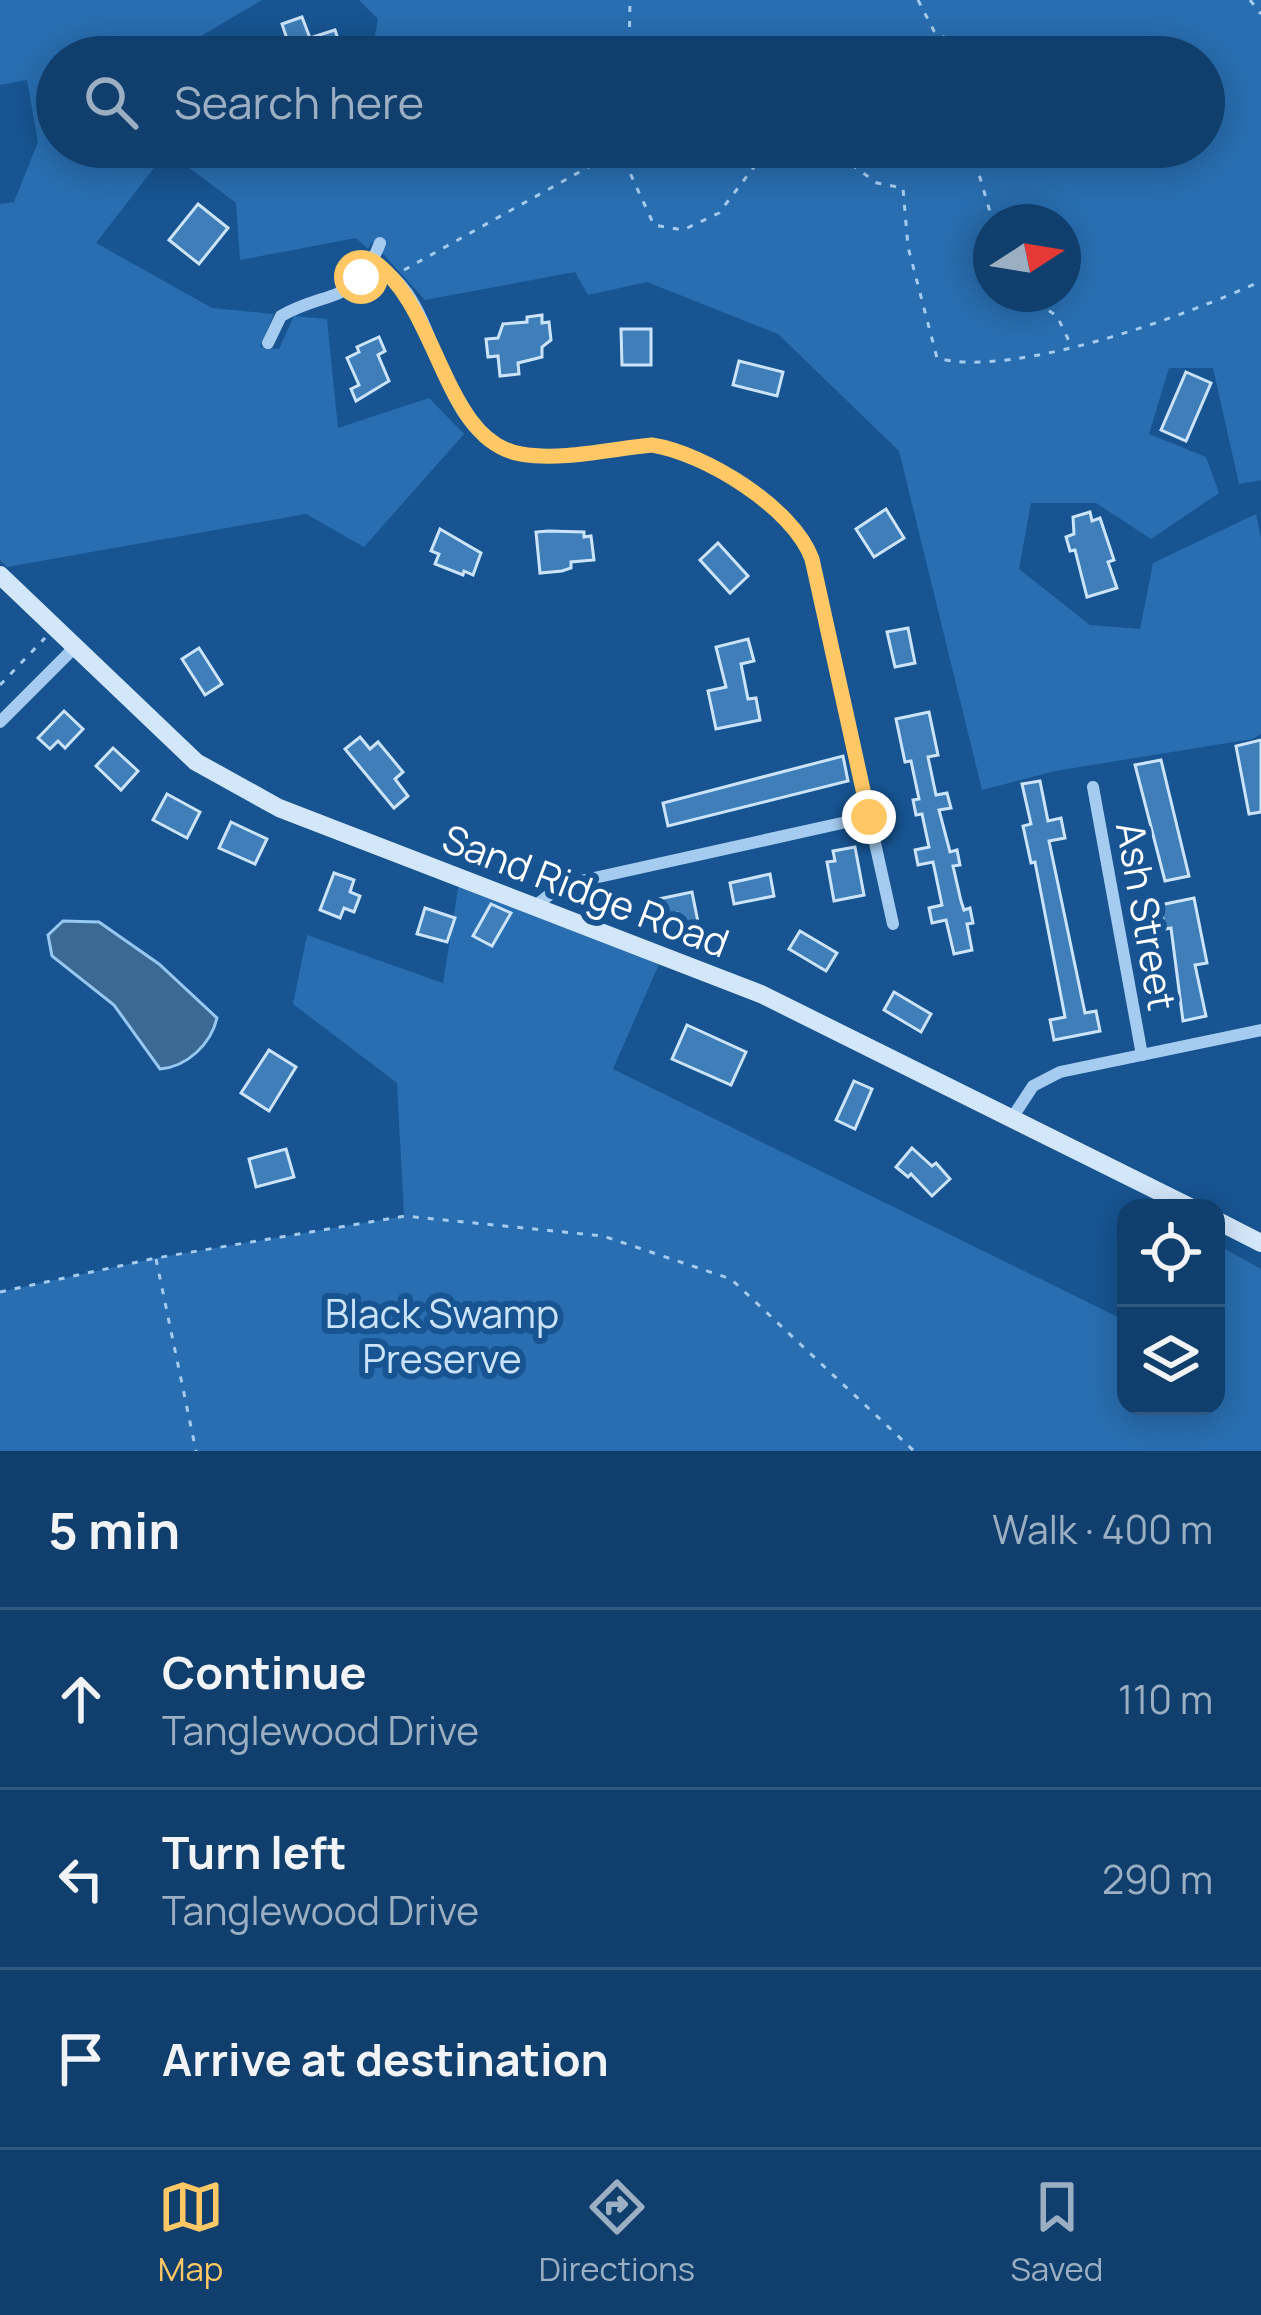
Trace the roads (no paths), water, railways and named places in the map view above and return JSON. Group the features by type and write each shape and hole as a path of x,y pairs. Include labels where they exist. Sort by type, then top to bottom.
{"street":[{"path":"268,343 281,316 344,293 373,261 380,243"},
{"path":"373,261 392,276 418,314 456,397 490,442 512,452 538,455 652,445 669,448 768,503 795,527 812,559 893,924"},
{"name":"Sand Ridge Road","path":"0,575 171,741 222,780 279,808 760,994 1174,1199"},
{"path":"0,722 74,648"},
{"name":"Ash Street","path":"1093,787 1142,1055"},
{"path":"534,907 546,895 576,882 869,817"},
{"path":"1012,1118 1025,1095 1044,1078 1261,1030"},
{"path":"1225,1225 1261,1243"}],"park label":[{"name":"Black Swamp Preserve","path":"442,1336"}]}
